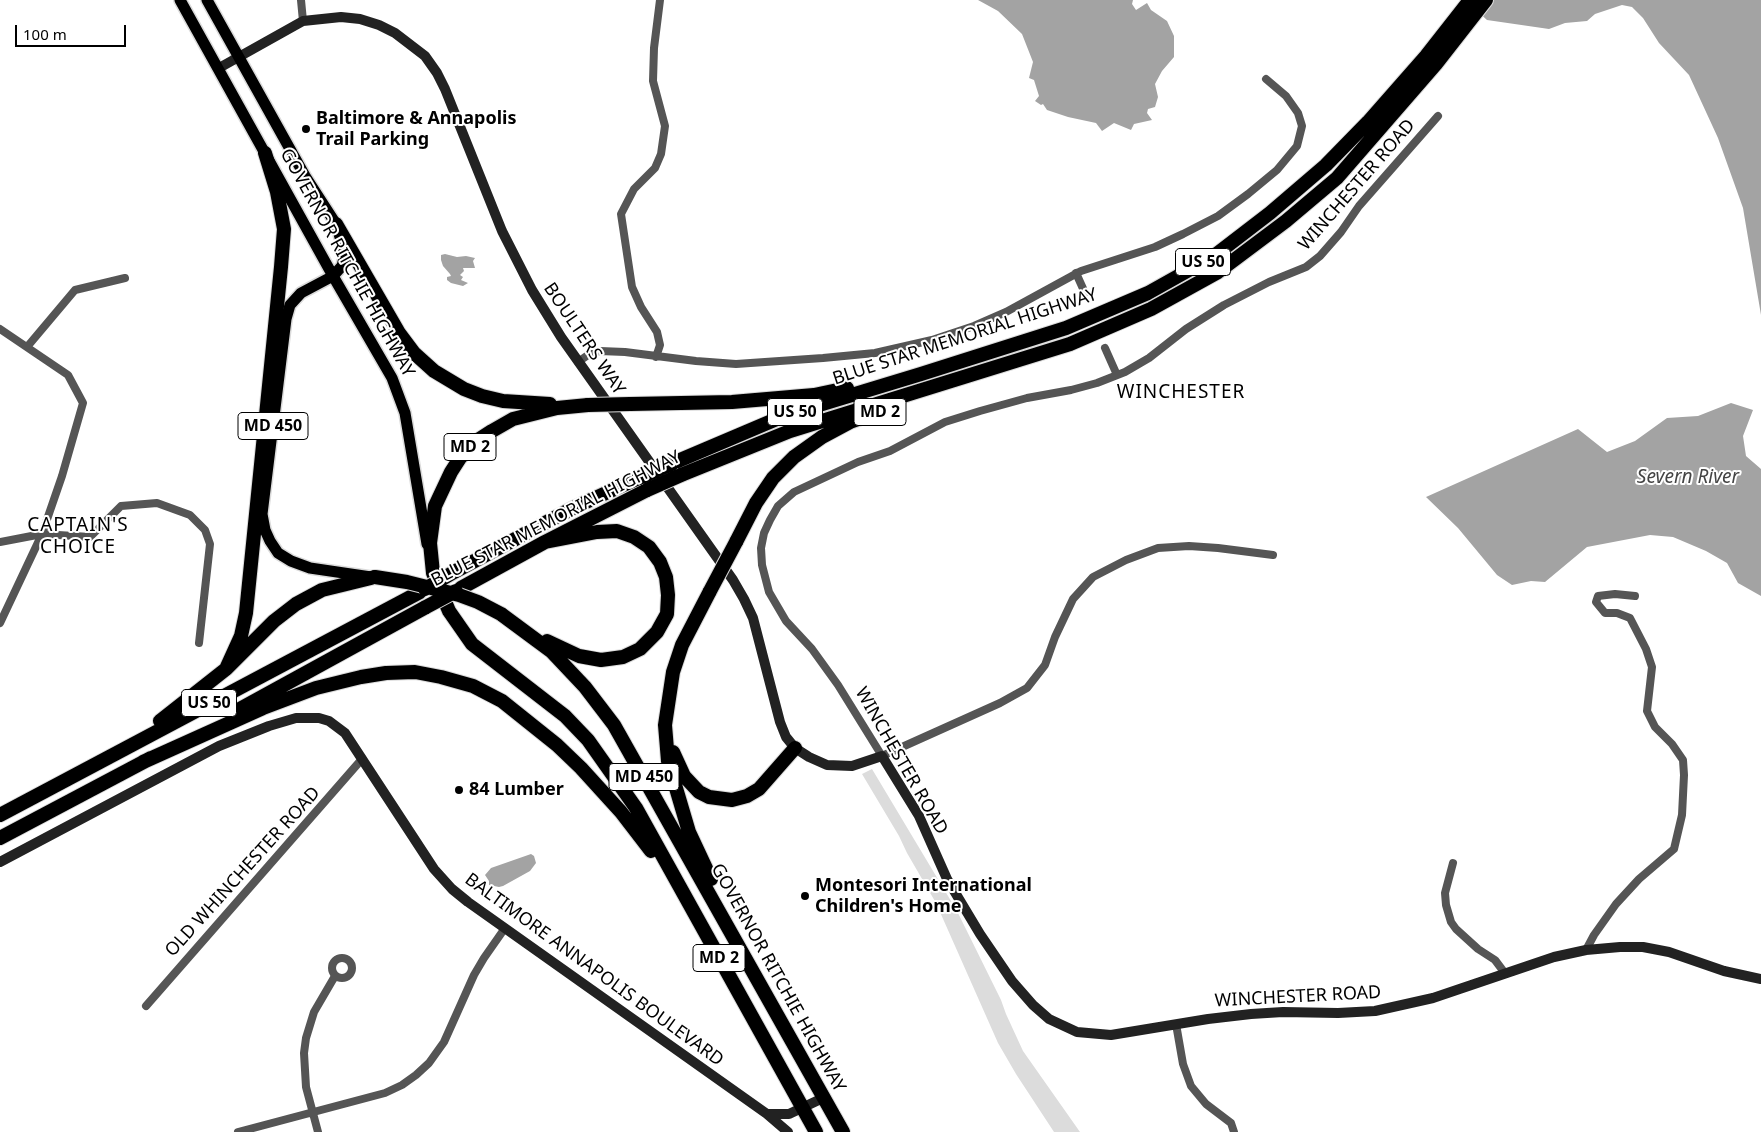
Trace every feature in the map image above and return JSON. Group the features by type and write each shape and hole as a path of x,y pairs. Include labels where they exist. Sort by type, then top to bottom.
{"highway":[{"name":"BLUE STAR MEMORIAL HIGHWAY","path":"0,838 545,542 647,490 790,431 1070,344 1151,309 1218,272 1286,221 1337,178 1431,60 1470,0"},
{"name":"BLUE STAR MEMORIAL HIGHWAY","path":"0,815 122,748 420,592 573,508 639,478 786,415 1066,328 1148,294 1214,256 1270,213 1326,165 1431,60 1486,0"},
{"path":"226,669 242,636 246,613 284,229 278,192 265,153"},
{"path":"336,224 399,333 414,353 434,371 464,389 503,401 524,404 588,405"},
{"name":"MD 2","path":"667,706 672,672 682,645 756,503 773,478 794,456 822,437 850,422 1070,344"},
{"name":"MD 2","path":"431,565 430,543 435,506 451,472 460,458 475,442 513,419 557,408 588,405 732,402 814,395 921,374"},
{"path":"501,614 561,649 579,656 601,660 623,657 640,649 657,632 666,614 668,595 666,577 660,562 649,547 634,537 616,531 597,532 545,542"},
{"name":"GOVERNOR RITCHIE HIGHWAY","path":"431,565 449,611 472,644 565,716 588,740 636,808 816,1132"},
{"name":"GOVERNOR RITCHIE HIGHWAY","path":"122,748 168,715 226,669 274,621 296,604 322,590 348,582 375,577 407,582 459,595 501,614 551,651 585,687 614,724 843,1132"},
{"path":"143,762 263,708 316,688 361,677 386,673 415,672 473,686 502,702 557,745 600,788 641,837 706,935"},
{"path":"667,706 670,742 675,759 684,776 699,792 709,797 732,800 747,796 759,789 795,748"},
{"path":"667,706 665,739 668,761 689,832 752,968"}],"main road":[{"name":"GOVERNOR RITCHIE HIGHWAY","path":"180,0 333,276 392,378 405,413 431,565"},
{"name":"GOVERNOR RITCHIE HIGHWAY","path":"207,0 305,176 336,224 345,254 342,266 333,276"},
{"name":"MD 450","path":"333,276 301,293 290,304 262,514 265,530 270,541 278,553 291,562 317,569 375,577"}],"street":[{"path":"301,0 303,20"},
{"path":"656,357 660,346 657,332 641,307 632,287 621,214 634,189 655,168 662,154 666,126 653,81 654,48 660,0"},
{"name":"BOULTERS WAY","path":"219,68 303,20 341,16 360,19 395,33 425,56 437,72 445,89 512,254 532,290 578,362 733,580 744,599 753,618 780,722 786,737 795,748 819,761 840,766 852,766 882,756"},
{"path":"578,362 600,351 625,352 696,362 736,364 794,361 875,353 932,340 974,326 1006,312 1076,273 1155,247 1218,216 1277,170 1297,146 1302,126 1298,114 1286,96 1266,79"},
{"name":"WINCHESTER ROAD","path":"1438,116 1359,206 1320,256 1306,267 1269,282 1224,305 1186,329 1149,358 1117,375 1097,383 1027,398 945,422 890,451 858,462 794,492 778,506 764,533 761,548 762,565 769,592 786,621 812,649 838,686 882,756 918,816 947,878 966,912 1007,975 1041,1013 1067,1028 1087,1034 1111,1036 1222,1016 1375,1011 1433,998 1543,960 1586,950 1620,947 1655,949 1669,952 1737,975 1761,979"},
{"path":"1076,273 1085,293"},
{"path":"27,347 75,290 125,278"},
{"path":"0,329 68,375 84,403 42,534 0,623"},
{"path":"1106,348 1117,375"},
{"path":"0,542 42,534 90,537 121,506 157,502 190,514 205,530 210,544 199,643"},
{"path":"882,756 1000,703 1027,688 1046,665 1055,637 1073,598 1093,577 1126,560 1158,548 1189,546 1273,556"},
{"path":"1586,950 1616,904 1639,879 1674,849 1682,816 1684,775 1682,760 1672,744 1655,727 1647,711 1652,666 1646,649 1630,618 1617,613 1605,613 1596,602 1598,596 1614,594 1635,596"},
{"name":"BALTIMORE ANNAPOLIS BOULEVARD","path":"0,862 219,746 284,721 307,717 329,721 345,733 434,869 468,902 767,1114 788,1132"},
{"name":"OLD WHINCHESTER ROAD","path":"146,1006 362,758"},
{"path":"1453,863 1445,893 1451,922 1478,949 1495,960 1504,972"},
{"path":"238,1132 385,1093 402,1085 429,1063 447,1037 465,994 484,958 505,928"},
{"path":"318,1132 306,1087 304,1069 306,1038 314,1012 335,976"},
{"path":"1176,1024 1183,1064 1191,1086 1206,1104 1231,1123 1234,1132"},
{"path":"767,1114 789,1114 824,1098"}],"shaded area":[{"path":"872,769 957,911 1001,1000 1023,1051 1080,1132 1054,1132 998,1043 936,903 862,774"}],"water":[{"path":"978,0 1133,0 1132,4 1136,10 1147,3 1151,10 1167,21 1174,36 1174,57 1162,71 1155,84 1158,97 1155,107 1148,109 1147,113 1152,120 1134,124 1131,130 1114,123 1102,131 1096,123 1047,110 1043,104 1041,105 1035,101 1039,96 1034,80 1029,78 1033,62 1022,34 998,11"},
{"path":"1465,0 1761,0 1761,315 1743,208 1718,138 1689,75 1659,43 1643,18 1632,7 1622,5 1595,14 1587,21 1565,23 1549,29 1487,20"},
{"path":"441,255 475,258 473,261 475,268 463,268 464,271 460,275 463,277 461,280 468,283 463,286 447,280 447,277 451,276 441,260"},
{"name":"Severn River","path":"1731,403 1753,410 1743,436 1746,456 1761,469 1761,596 1738,583 1727,563 1706,551 1673,537 1650,535 1587,547 1545,582 1531,581 1512,585 1497,575 1458,528 1426,497 1578,429 1607,452 1635,441 1667,418 1698,416"},
{"path":"531,854 534,856 536,863 530,871 503,886 489,885 485,875 491,868"}],"place":[{"name":"Baltimore & Annapolis Trail Parking","path":"306,129"},
{"name":"84 Lumber","path":"459,790"},
{"name":"Montesori International Children's Home","path":"805,896"}],"district":[{"name":"WINCHESTER","path":"1181,393"},
{"name":"CAPTAIN'S CHOICE","path":"78,537"}]}
